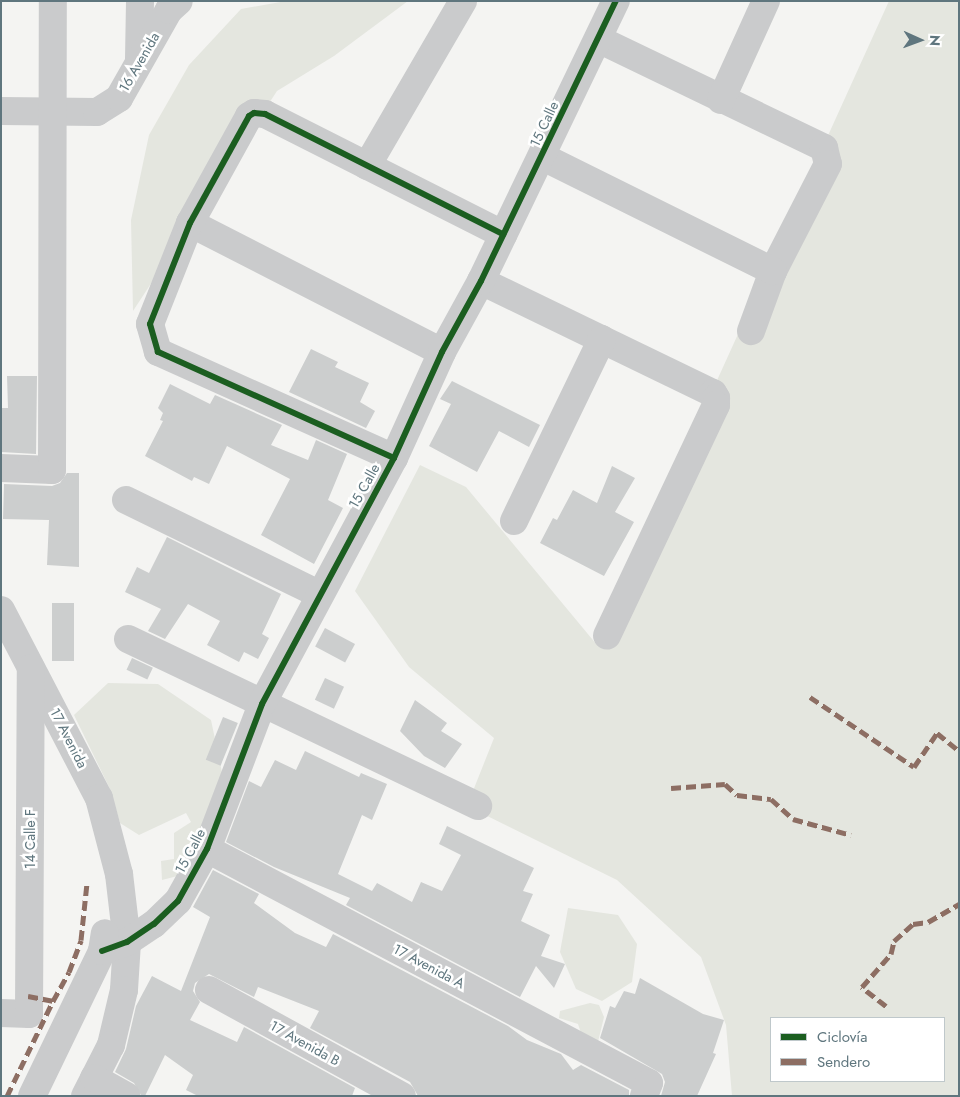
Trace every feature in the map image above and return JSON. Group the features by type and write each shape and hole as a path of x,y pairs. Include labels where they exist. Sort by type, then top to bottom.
{"street":[{"path":"1,468 52,470 53,1"},
{"path":"139,60 140,1"},
{"name":"16 Avenida","path":"1,110 97,112 119,98 169,10 179,1"},
{"path":"367,166 463,1"},
{"name":"15 Calle","path":"114,946 154,924 178,901 208,849 262,704 319,594 394,458 442,352 482,281 616,1"},
{"path":"722,100 766,1"},
{"path":"598,39 824,148 828,164 772,271 751,331"},
{"path":"394,458 158,352 150,324 190,223 249,116 254,113 265,114 503,234"},
{"path":"543,157 772,271"},
{"path":"190,223 442,352"},
{"path":"482,281 714,393 716,398 716,405 607,636"},
{"path":"514,521 602,339"},
{"path":"126,500 319,594"},
{"name":"17 Avenida","path":"1,610 31,663 99,798 119,874 114,946"},
{"path":"128,639 478,806"},
{"name":"14 Calle F","path":"1,1013 29,1014 31,663"},
{"name":"17 Avenida A","path":"208,849 646,1090"},
{"path":"114,946 124,990 111,1045 90,1087 126,1096"},
{"path":"32,1096 114,946"},
{"name":"17 Avenida B","path":"209,990 371,1088 402,1096"}],"shaded area":[{"path":"286,1 408,1 334,56 277,91 133,311 131,220 149,135 189,65 241,9"},
{"path":"889,1 959,1 959,1096 732,1096 726,1025 701,957 617,880 467,806 494,738 409,667 355,591 420,465 466,487 597,645"},
{"path":"108,683 158,684 211,720 223,777 189,873 162,880 161,861 174,859 174,833 191,822 186,813 139,835 120,823 110,789 74,715"},
{"path":"568,908 618,915 637,944 632,982 602,1001 576,989 560,952"},
{"path":"590,1003 599,1005 604,1017 597,1046 583,1039 578,1024 559,1018 560,1011"}],"building":[{"path":"311,349 338,362 335,367 369,383 360,402 375,411 366,428 289,392"},
{"path":"7,376 37,376 36,454 1,452 1,408 8,408"},
{"path":"452,381 540,425 529,447 499,431 477,472 429,446 451,404 440,399"},
{"path":"170,384 210,404 215,395 282,425 271,445 308,460 316,440 347,454 328,500 343,508 314,564 261,535 290,479 227,446 209,484 194,477 192,481 145,456 163,421 160,420 163,413 158,408"},
{"path":"612,466 635,478 615,512 634,522 604,576 540,543 553,518 557,520 573,490 597,503"},
{"path":"67,473 79,473 79,567 47,565 49,520 3,519 4,484 52,486 60,483"},
{"path":"167,537 281,594 262,634 269,638 258,659 244,652 239,662 207,645 220,621 188,604 165,639 148,631 161,609 125,592 137,567 149,573"},
{"path":"52,603 74,603 74,661 52,661"},
{"path":"325,628 355,644 345,663 315,647"},
{"path":"132,658 153,668 147,680 127,670"},
{"path":"325,678 344,687 334,709 315,700"},
{"path":"415,700 447,723 441,731 462,744 445,768 424,756 400,731"},
{"path":"223,717 238,723 221,766 206,760"},
{"path":"305,751 359,777 361,773 387,784 372,820 362,815 338,874 372,891 377,883 412,902 421,882 442,891 461,855 439,844 447,826 534,868 523,891 533,894 521,921 550,935 541,956 565,964 554,988 536,966 520,997 346,905 350,898 274,867 226,842 249,781 261,787 275,760 296,770"},
{"path":"213,870 259,894 254,903 295,933 326,947 333,934 508,1026 527,1040 561,1054 573,1070 581,1065 629,1090 629,1096 418,1096 410,1082 310,1028 319,1011 258,987 254,997 209,974 195,983 193,991 200,1002 190,1020 237,1042 244,1027 355,1088 352,1096 198,1096 186,1090 193,1075 165,1055 145,1096 141,1095 134,1083 115,1072 126,1049 136,1006 152,976 181,991 210,917 193,907"},
{"path":"640,978 703,1014 724,1020 713,1053 716,1054 697,1096 661,1096 665,1082 662,1074 600,1038 610,1006 615,1008 624,991 635,994"}],"marked path":[{"path":"810,697 914,767 937,733 959,751"},
{"path":"671,788 725,784 737,795 771,799 793,819 851,835"},
{"path":"28,996 53,1001 69,972 81,940 87,883"},
{"path":"886,1006 862,987 891,954 894,941 913,924 928,922 959,904"},
{"path":"7,1096 53,1001"}],"cycle path":[{"path":"102,951 127,942 154,924 178,901 207,849 262,704 394,458 442,352 481,281 616,1"},
{"path":"394,458 158,352 150,324 190,223 249,116 254,113 265,114 503,234"}]}
